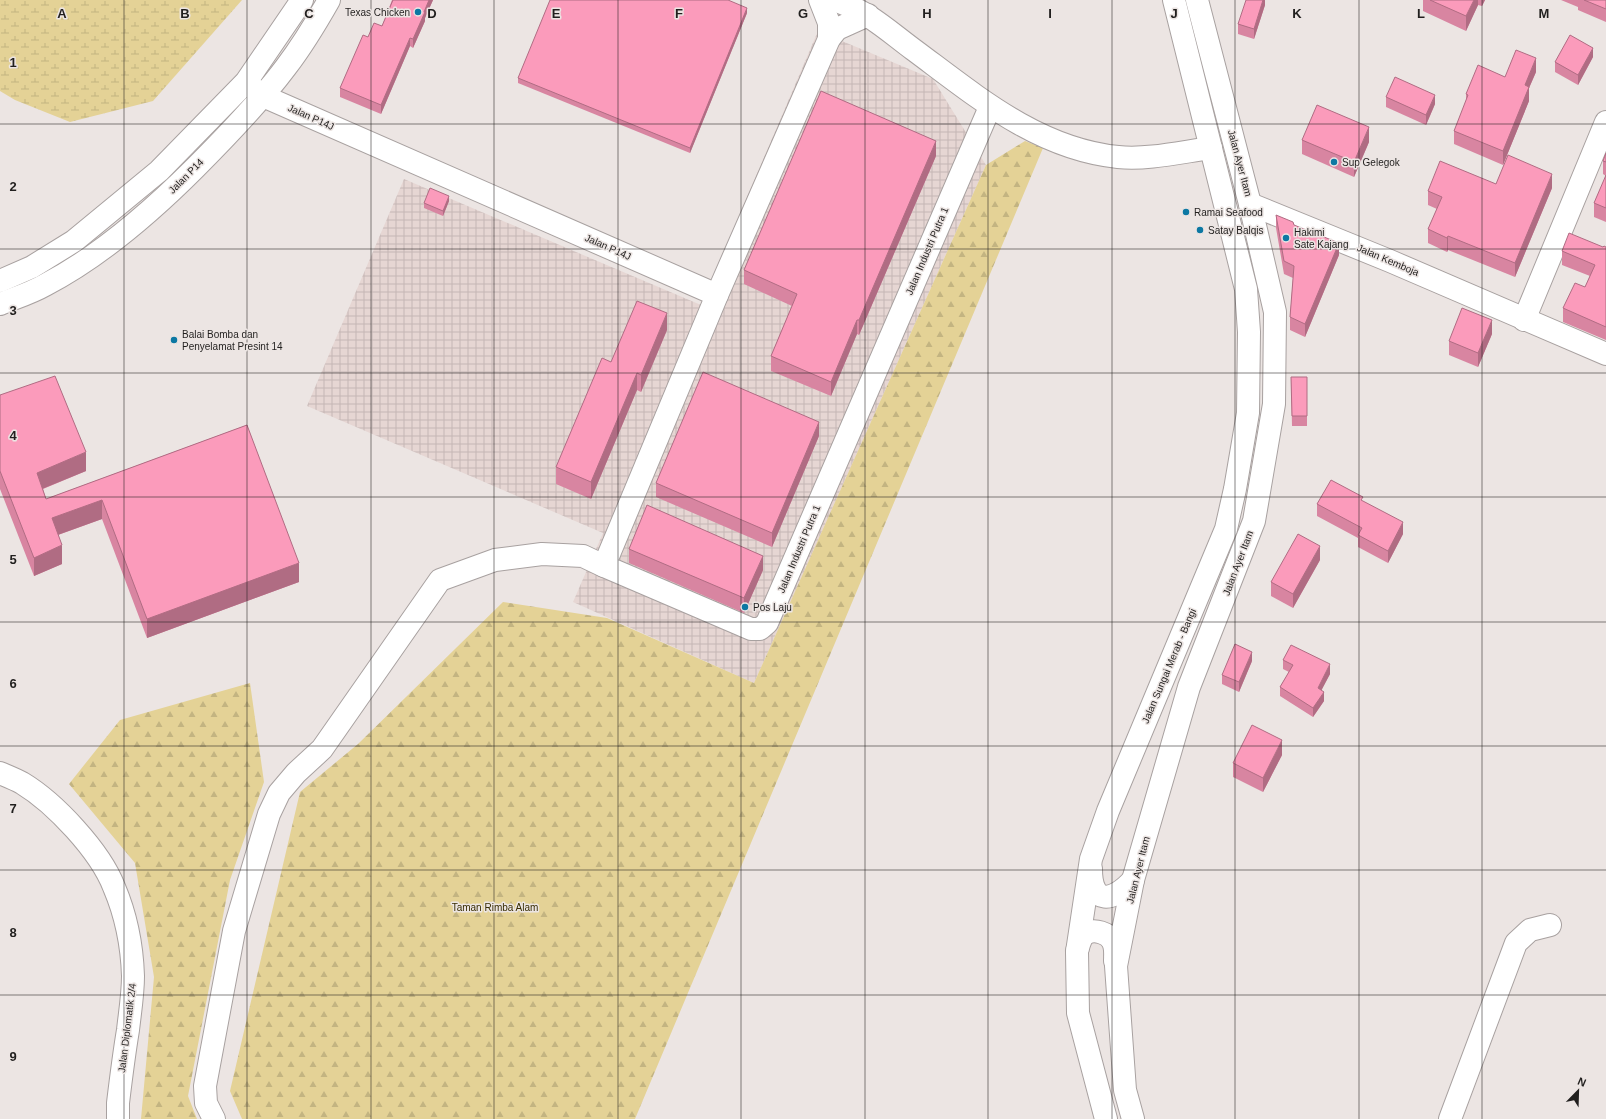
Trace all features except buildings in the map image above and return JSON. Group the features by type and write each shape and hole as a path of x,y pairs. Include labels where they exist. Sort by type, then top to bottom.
{"street":[{"path":"0,281 32,267 74,240 159,171 246,82 302,0"},
{"name":"Jalan P14","path":"0,304 45,285 85,261 130,228 171,192 238,125 263,96 287,66 329,0"},
{"path":"820,0 829,23 829,39"},
{"path":"835,0 868,16 990,107 1025,127 1051,140 1082,150 1118,157 1146,156 1211,148 1174,0"},
{"name":"Jalan Ayer Itam","path":"1133,1119 1124,1090 1116,966 1134,880 1189,687 1254,521 1274,404 1275,312 1250,204 1197,0"},
{"path":"604,566 717,295 829,39 837,29 868,16"},
{"name":"Jalan P14J","path":"246,82 263,96 717,295"},
{"name":"Jalan Industri Putra 1","path":"214,1119 206,1102 205,1086 234,931 269,814 279,793 322,749 440,580 495,560 542,554 584,556 751,629 760,629 767,623 990,107"},
{"path":"1524,320 1606,122"},
{"name":"Jalan Sungai Merab - Bangi","path":"1106,1119 1078,1013 1077,952 1091,859 1108,811 1226,529 1235,489 1248,413 1249,332 1246,289 1211,148"},
{"name":"Jalan Kemboja","path":"1250,204 1390,261 1606,354"},
{"name":"Jalan Diplomatik 2/4","path":"0,773 22,783 49,804 72,825 96,854 114,886 131,946 133,977 132,1002 118,1102 118,1119"},
{"path":"1091,859 1091,879 1093,887 1097,893 1104,897 1111,897 1119,894 1134,880"},
{"path":"1450,1119 1516,943 1530,930 1550,925"},
{"path":"1077,952 1080,940 1086,933 1096,931 1104,933 1111,938 1114,944 1116,966"}],"shaded area":[{"path":"818,31 933,79 986,165 754,683 573,602 603,533 307,406 404,179 701,305"}],"green space":[{"path":"0,0 242,0 153,101 70,122 15,100 0,91"},
{"name":"Taman Rimba Alam","path":"1025,141 1043,148 635,1119 242,1119 230,1091 300,792 358,744 503,602 607,618 754,683 986,165"},
{"path":"250,683 264,782 230,880 188,1096 197,1119 141,1119 154,977 135,863 69,784 120,720"}],"place":[{"name":"Texas Chicken","path":"418,12"},
{"name":"Sup Gelegok","path":"1334,162"},
{"name":"Ramai Seafood","path":"1186,212"},
{"name":"Satay Balqis","path":"1200,230"},
{"name":"Hakimi Sate Kajang","path":"1286,238"},
{"name":"Balai Bomba dan Penyelamat Presint 14","path":"174,340"},
{"name":"Pos Laju","path":"745,607"}]}
